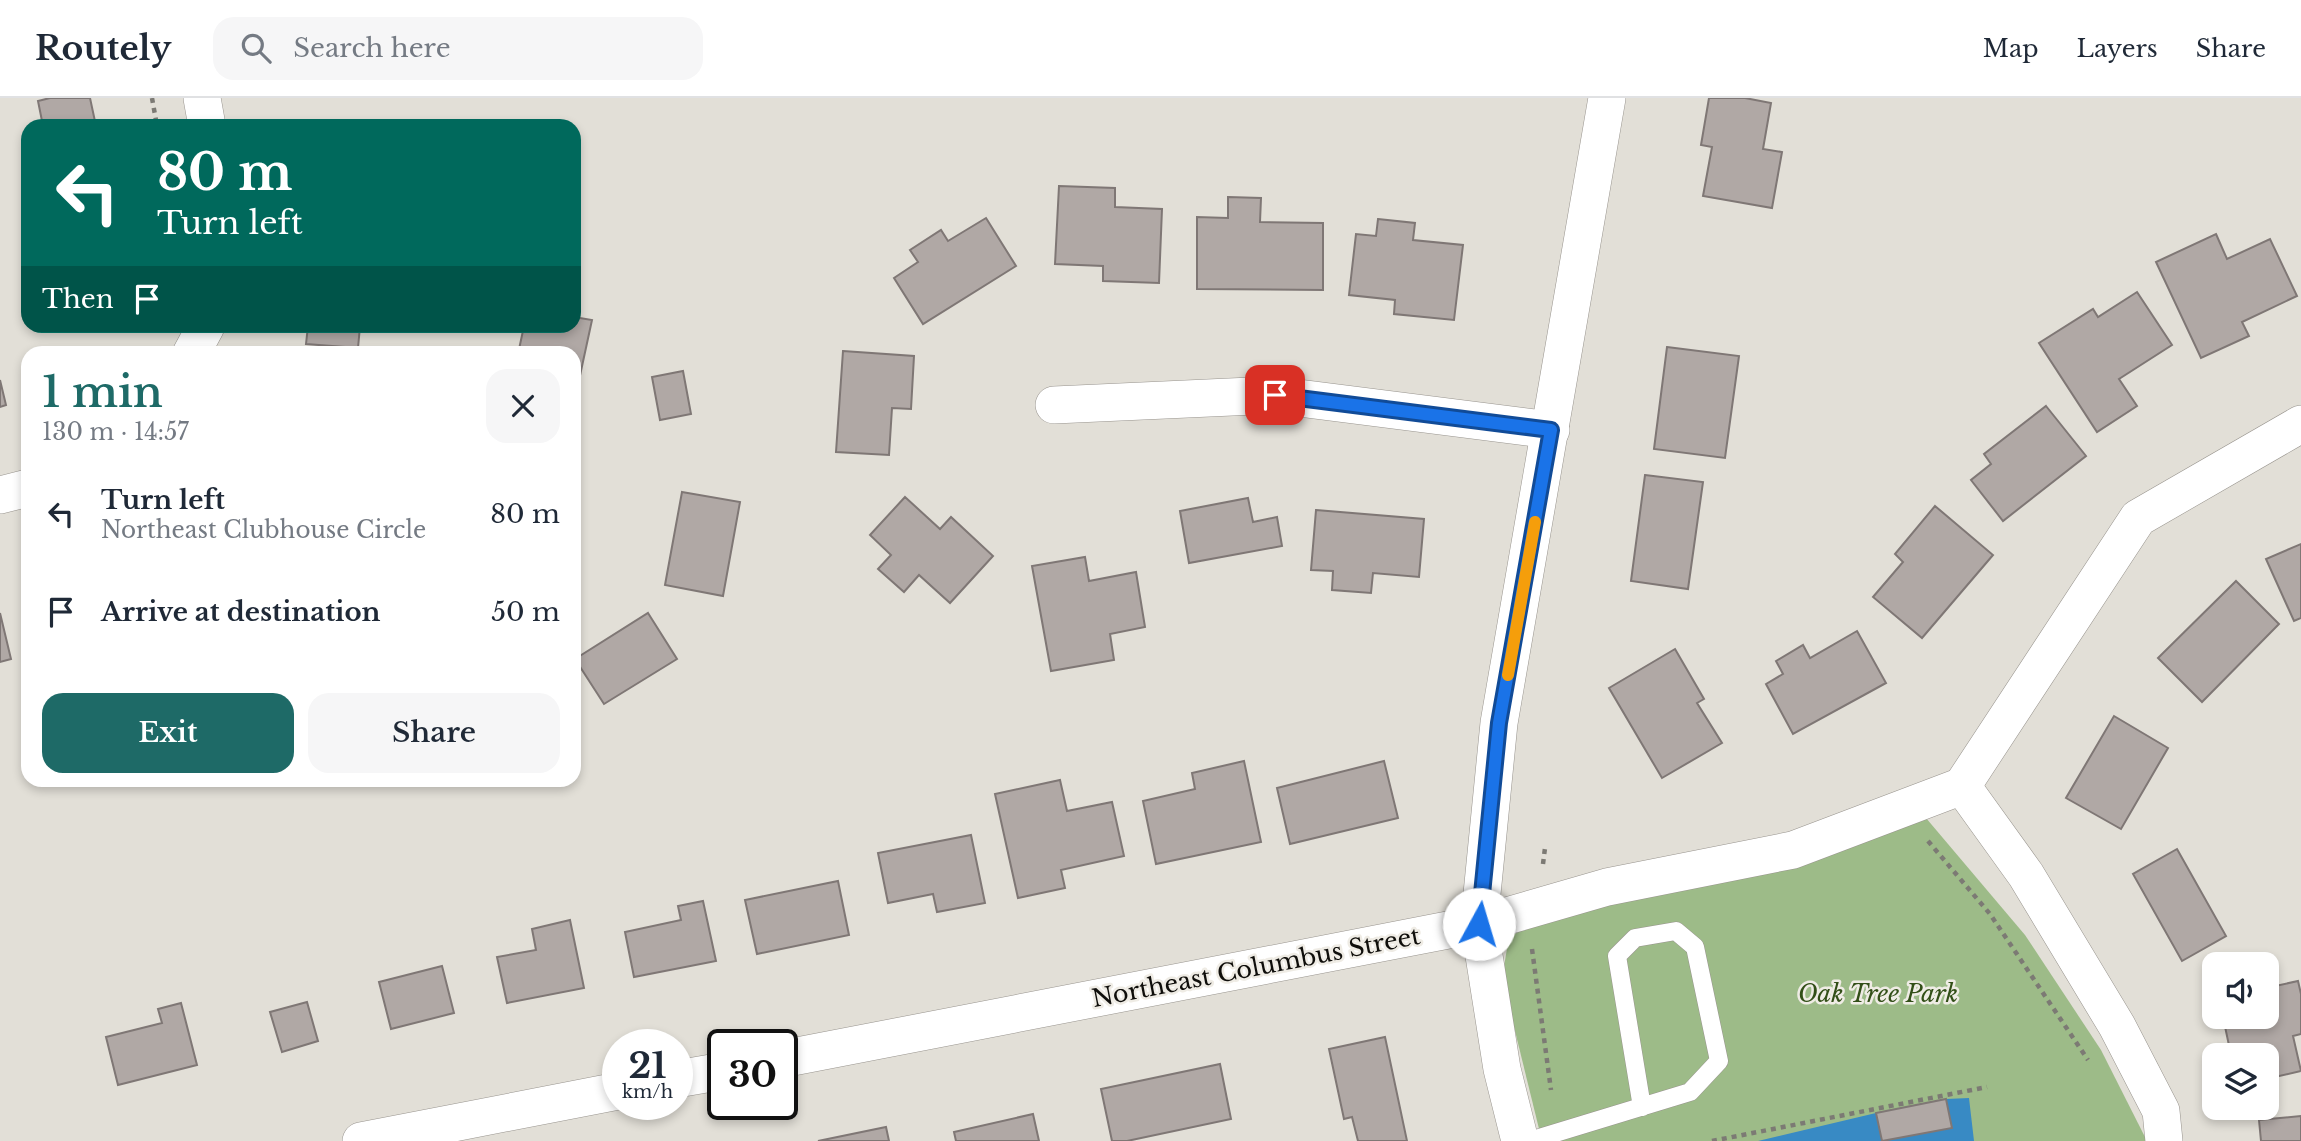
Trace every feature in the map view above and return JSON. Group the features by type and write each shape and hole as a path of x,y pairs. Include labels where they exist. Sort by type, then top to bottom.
{"street":[{"path":"202,98 206,119"},
{"path":"1520,1141 1502,1069 1479,924 1499,723 1607,98"},
{"path":"1054,405 1275,395 1551,430"},
{"path":"2164,1141 2161,1111 2117,1026 2026,875 1962,786 2138,518 2301,425"},
{"path":"0,495 21,490"},
{"name":"Northeast Columbus Street","path":"798,1056 1479,924 1607,887 1793,850 1962,786"},
{"path":"361,1141 602,1094"}],"lane":[{"path":"1530,1141 1642,1107 1690,1092 1719,1061 1695,947 1676,930 1635,938 1617,956 1642,1107"}],"path":[{"path":"152,98 156,119"},
{"path":"1926,839 1990,914 2091,1065"},
{"path":"1545,848 1531,945 1559,1132"},
{"path":"1712,1141 1987,1087"}],"green space":[{"name":"Oak Tree Park","path":"1926,818 2025,935 2101,1050 2147,1141 1542,1141 1502,978 1509,937 1552,914"}],"water":[{"path":"1969,1098 1974,1141 1882,1141 1952,1127 1946,1099"},
{"path":"1876,1113 1882,1141 1758,1141"}],"building":[{"path":"50,98 90,98 94,119 42,119 38,101"},
{"path":"1709,98 1745,98 1771,103 1763,149 1782,152 1772,208 1703,196 1712,147 1701,145"},
{"path":"1059,186 1115,188 1115,207 1162,209 1159,283 1103,281 1103,266 1055,264"},
{"path":"1228,197 1261,198 1260,222 1323,223 1323,290 1197,289 1197,217 1228,218"},
{"path":"986,218 1016,266 923,324 894,278 918,262 910,250 941,230 948,241"},
{"path":"1378,219 1415,223 1413,240 1463,245 1454,320 1394,314 1395,300 1349,295 1356,234 1376,236"},
{"path":"2216,234 2227,259 2270,239 2297,296 2242,322 2249,336 2201,358 2156,262"},
{"path":"2137,292 2172,345 2119,379 2137,406 2097,432 2039,343 2093,309 2098,317"},
{"path":"581,318 592,320 581,371 581,346 520,346 522,333 581,333"},
{"path":"307,333 359,333 358,346 306,344"},
{"path":"1667,347 1739,356 1725,458 1654,449"},
{"path":"843,351 914,356 911,409 892,408 889,455 836,452"},
{"path":"683,371 691,414 660,420 652,377"},
{"path":"0,380 6,405 0,407"},
{"path":"2046,406 2086,456 2003,521 1971,480 1991,464 1984,454"},
{"path":"1645,475 1703,482 1688,589 1631,581"},
{"path":"682,492 740,502 723,596 665,585"},
{"path":"905,497 940,529 951,517 993,556 950,603 919,575 904,592 878,569 891,555 870,535"},
{"path":"1248,498 1253,522 1277,517 1282,546 1189,563 1180,511"},
{"path":"1935,506 1993,555 1922,638 1873,597 1903,562 1895,554"},
{"path":"1316,510 1424,519 1419,577 1373,573 1371,593 1332,590 1333,571 1311,570"},
{"path":"2301,544 2301,618 2294,621 2266,559"},
{"path":"1085,557 1089,581 1136,572 1145,627 1110,634 1114,660 1051,671 1032,566"},
{"path":"2236,581 2279,624 2202,702 2158,658"},
{"path":"0,613 11,659 0,662"},
{"path":"648,613 677,659 604,704 581,668 581,655"},
{"path":"1857,631 1886,683 1793,734 1766,684 1783,674 1776,661 1803,645 1810,658"},
{"path":"1675,649 1704,699 1697,703 1722,743 1662,778 1609,688"},
{"path":"2114,716 2168,748 2121,829 2066,798"},
{"path":"1244,761 1261,842 1156,864 1143,801 1195,789 1192,773"},
{"path":"1384,761 1398,818 1290,844 1277,788"},
{"path":"1060,780 1067,811 1112,802 1124,856 1061,870 1065,888 1018,898 995,794"},
{"path":"971,835 985,903 937,912 933,894 888,903 878,853"},
{"path":"2177,849 2226,936 2182,961 2133,874"},
{"path":"838,881 849,935 757,954 745,900"},
{"path":"703,901 716,961 634,977 625,932 681,920 678,906"},
{"path":"570,920 584,988 507,1003 497,957 536,950 532,929"},
{"path":"442,966 454,1013 391,1029 379,982"},
{"path":"2298,981 2301,994 2301,1034 2293,1036 2301,1071 2279,1076 2279,1043 2228,1043 2226,1029 2279,1029 2279,985"},
{"path":"307,1002 318,1041 282,1052 270,1012"},
{"path":"181,1003 197,1065 118,1085 106,1037 162,1023 158,1009"},
{"path":"1385,1037 1407,1141 1358,1141 1352,1117 1344,1119 1329,1049"},
{"path":"1220,1064 1231,1119 1127,1141 1112,1141 1101,1089"},
{"path":"1946,1099 1952,1128 1882,1141 1876,1113"},
{"path":"1033,1114 1039,1141 956,1141 954,1132"},
{"path":"2301,1116 2301,1141 2261,1141 2259,1120"},
{"path":"886,1127 889,1141 818,1141"}],"slow traffic":[{"path":"1508,675 1535,522"}],"route":[{"path":"1275,395 1551,430 1499,723 1479,924"}]}
